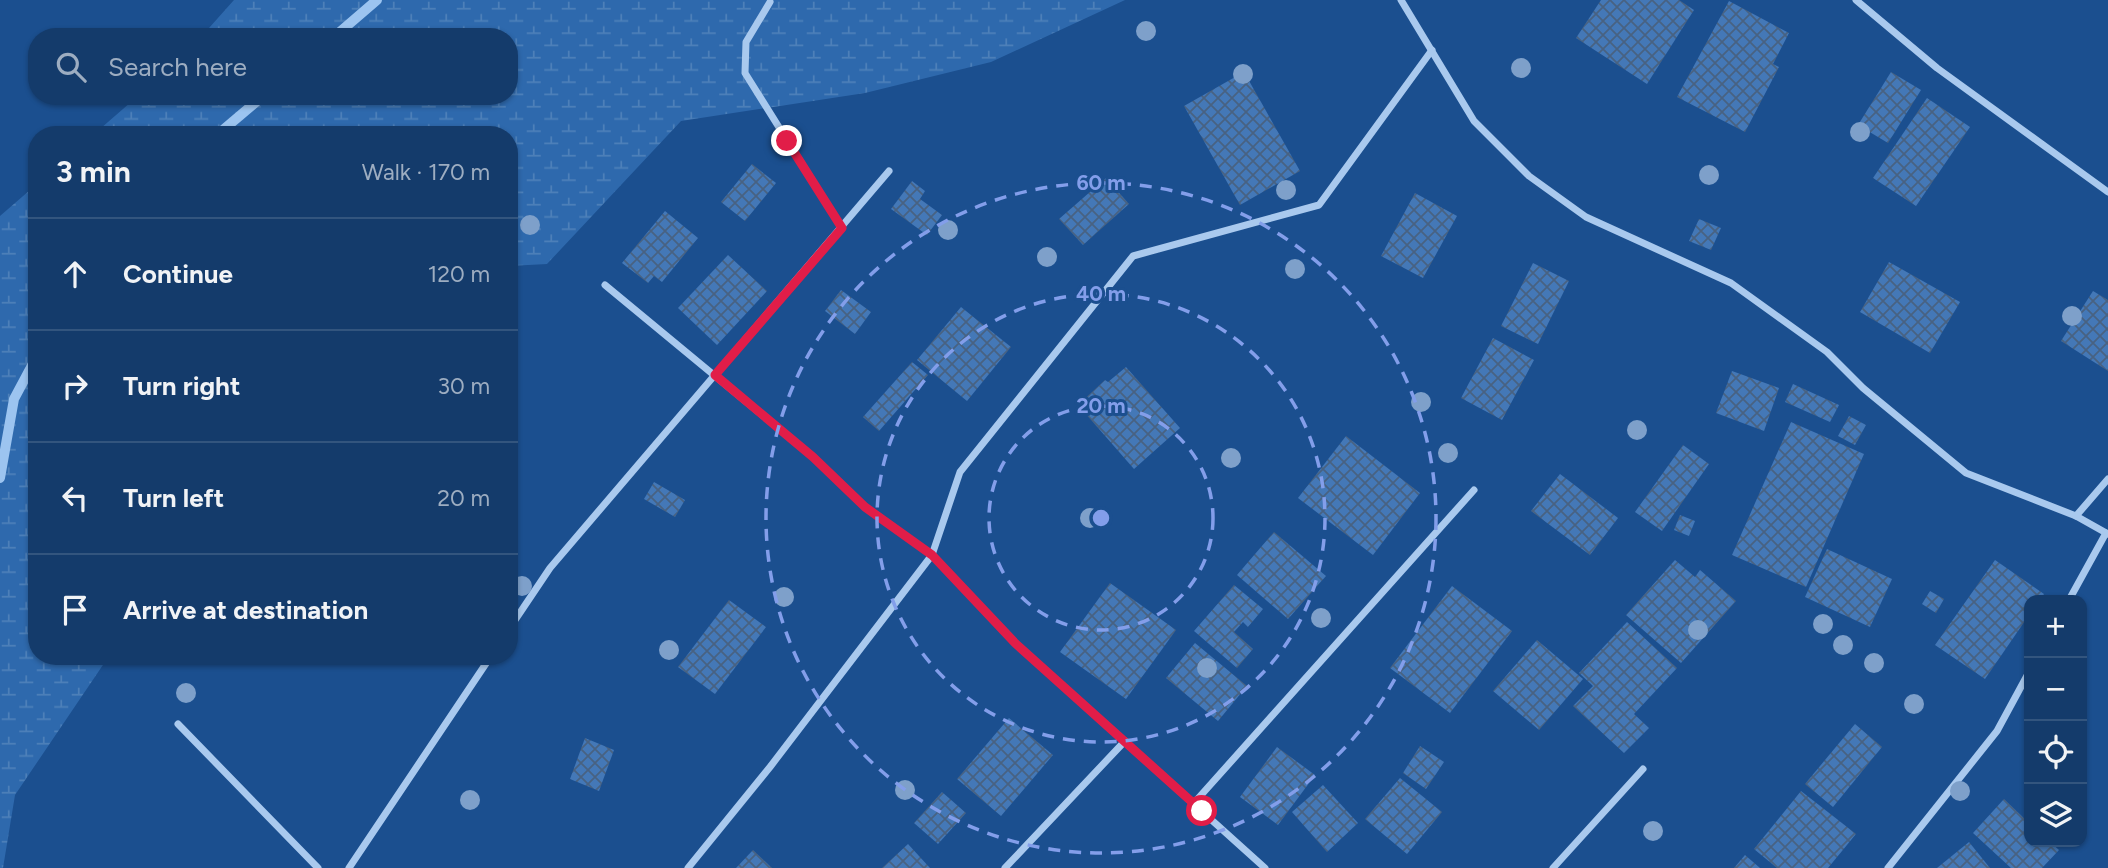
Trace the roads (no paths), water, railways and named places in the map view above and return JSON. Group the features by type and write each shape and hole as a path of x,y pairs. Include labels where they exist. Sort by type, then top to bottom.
{"street":[{"path":"1401,0 1474,121 1529,176 1587,217 1731,283 1827,352 1863,388 1966,473 2076,516 2107,534 2072,595"},
{"path":"1856,0 1937,68 2108,192"},
{"path":"770,2 746,42 745,73 842,228"},
{"path":"688,868 770,767 932,555 960,472 1133,256 1319,205 1432,50"},
{"path":"518,616 550,568 890,171"},
{"path":"605,285 813,457 865,507 932,555 1015,643 1265,868"},
{"path":"2076,516 2108,479"},
{"path":"1194,803 1474,490"},
{"path":"349,868 485,665"},
{"path":"1888,868 1997,731 2024,681"},
{"path":"178,724 318,868"},
{"path":"1005,868 1125,741"},
{"path":"1553,868 1643,769"}],"waterway":[{"path":"344,28 377,0"},
{"path":"228,126 252,105"},
{"path":"0,478 14,399 28,373"}]}
